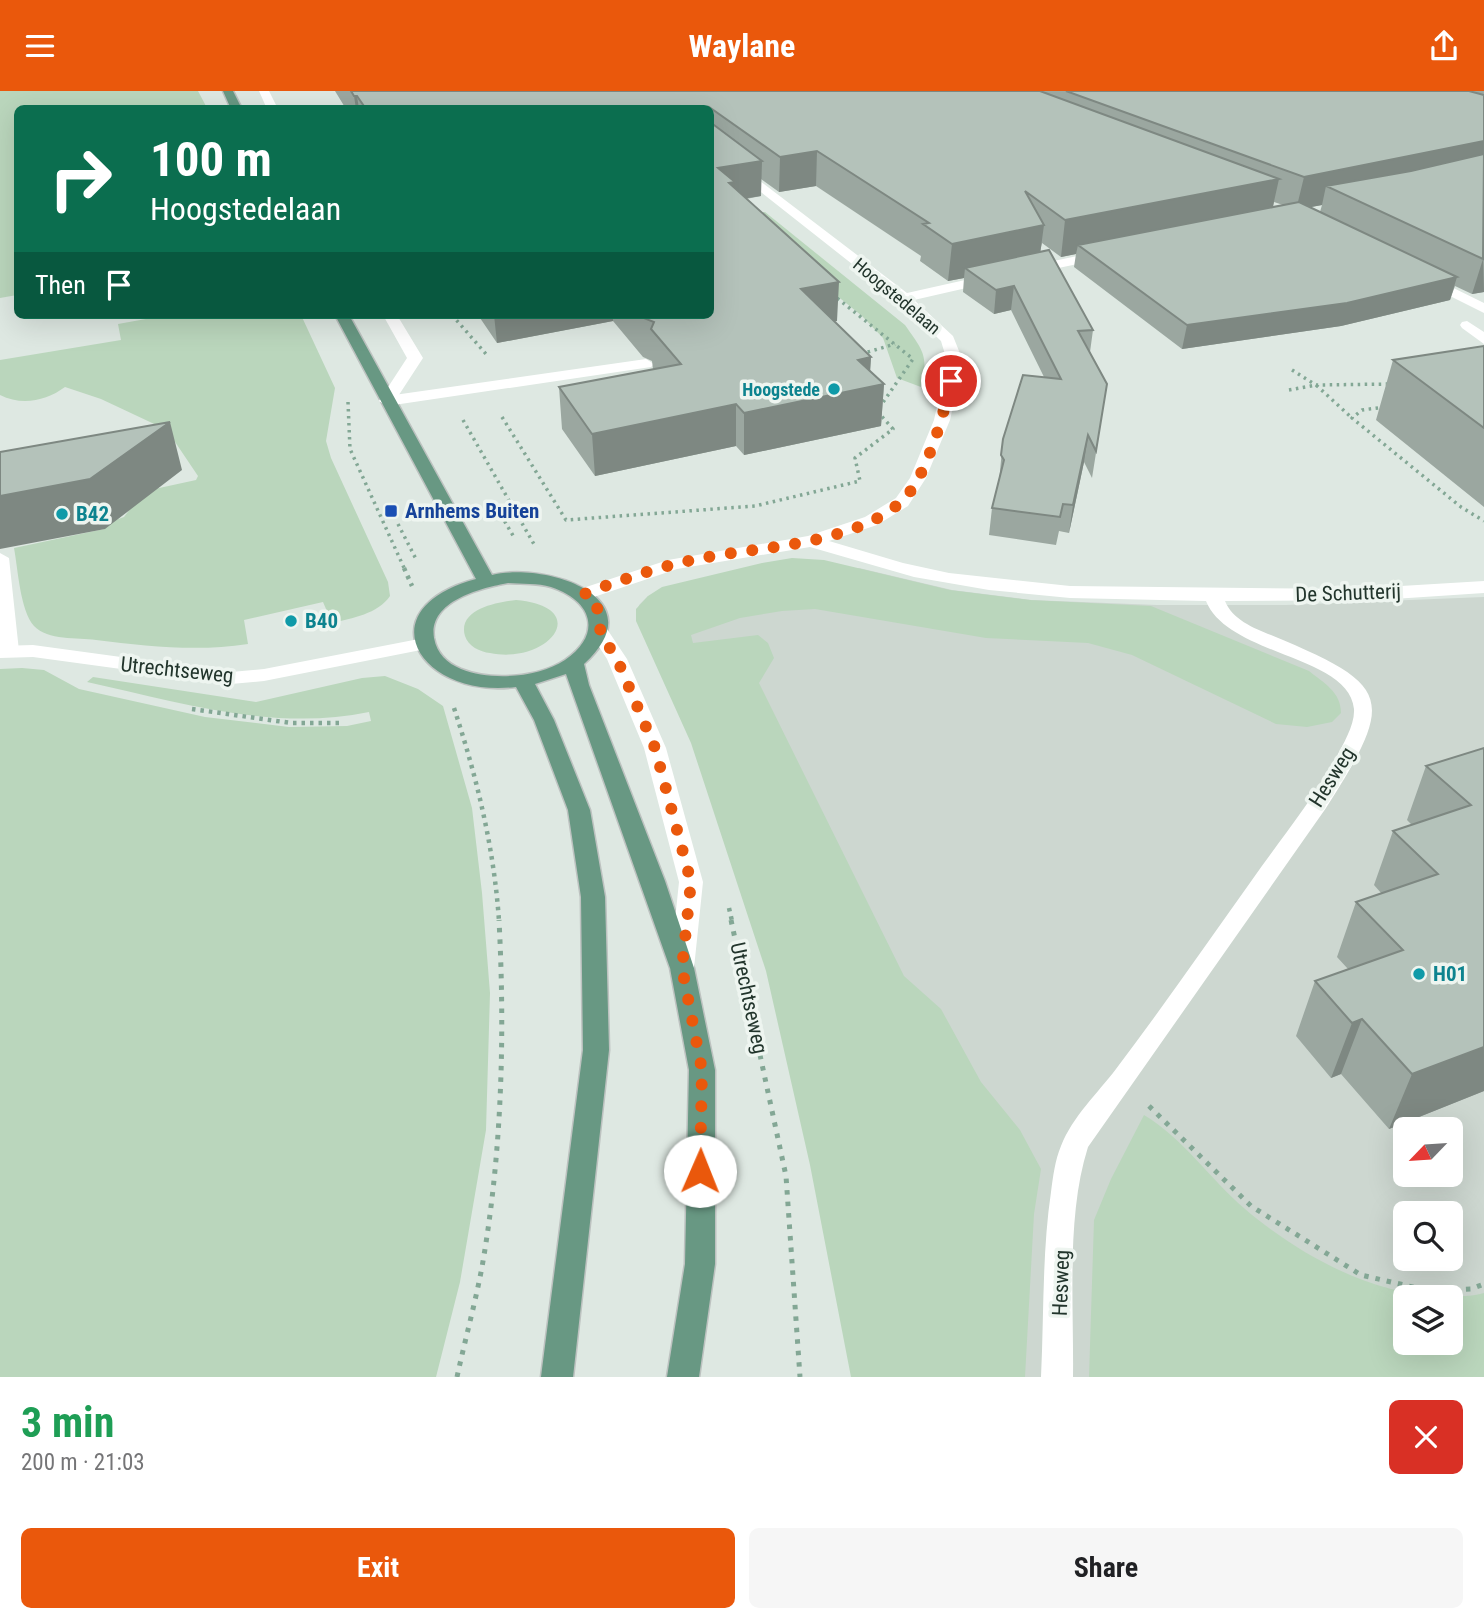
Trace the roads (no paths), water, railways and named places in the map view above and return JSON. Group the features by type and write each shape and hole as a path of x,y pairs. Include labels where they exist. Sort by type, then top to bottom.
{"main road":[{"path":"344,319 486,581"},
{"path":"530,577 569,585 584,594 596,605 601,619 600,633 595,644 574,663 559,671 523,681 503,682 467,677 439,664 424,644 424,628 430,613 454,594 486,581 530,577"},
{"path":"574,663 579,685 653,881 682,968 702,1070 700,1265 683,1377"},
{"path":"523,681 544,720 579,810 593,897 596,1050 557,1377"}],"street":[{"name":"Hoogstedelaan","path":"584,594 674,563 811,541 871,521 902,502 918,478 942,420 955,361 948,339 904,298 714,149"},
{"path":"904,298 1117,251"},
{"path":"1417,274 1484,309"},
{"path":"387,401 415,358 392,319"},
{"path":"1467,325 1484,340"},
{"path":"387,401 443,391 646,365"},
{"path":"811,541 899,568 949,579 1096,592 1213,595"},
{"path":"0,558 4,652"},
{"name":"De Schutterij","path":"1213,595 1354,595 1484,587"},
{"name":"Hesweg","path":"1057,1377 1063,1216 1073,1147 1299,830 1340,768 1364,722 1364,706 1358,691 1338,673 1311,658 1241,628 1222,613 1213,595"},
{"path":"600,633 617,659 655,748 691,882 682,968"},
{"name":"Utrechtseweg","path":"4,652 33,651 231,678 264,675 424,644"}],"place":[{"name":"Hoogstede","path":"834,389"},
{"name":"Arnhems Buiten","path":"391,511"},
{"name":"B42","path":"62,514"},
{"name":"B40","path":"291,621"},
{"name":"H01","path":"1419,974"}]}
